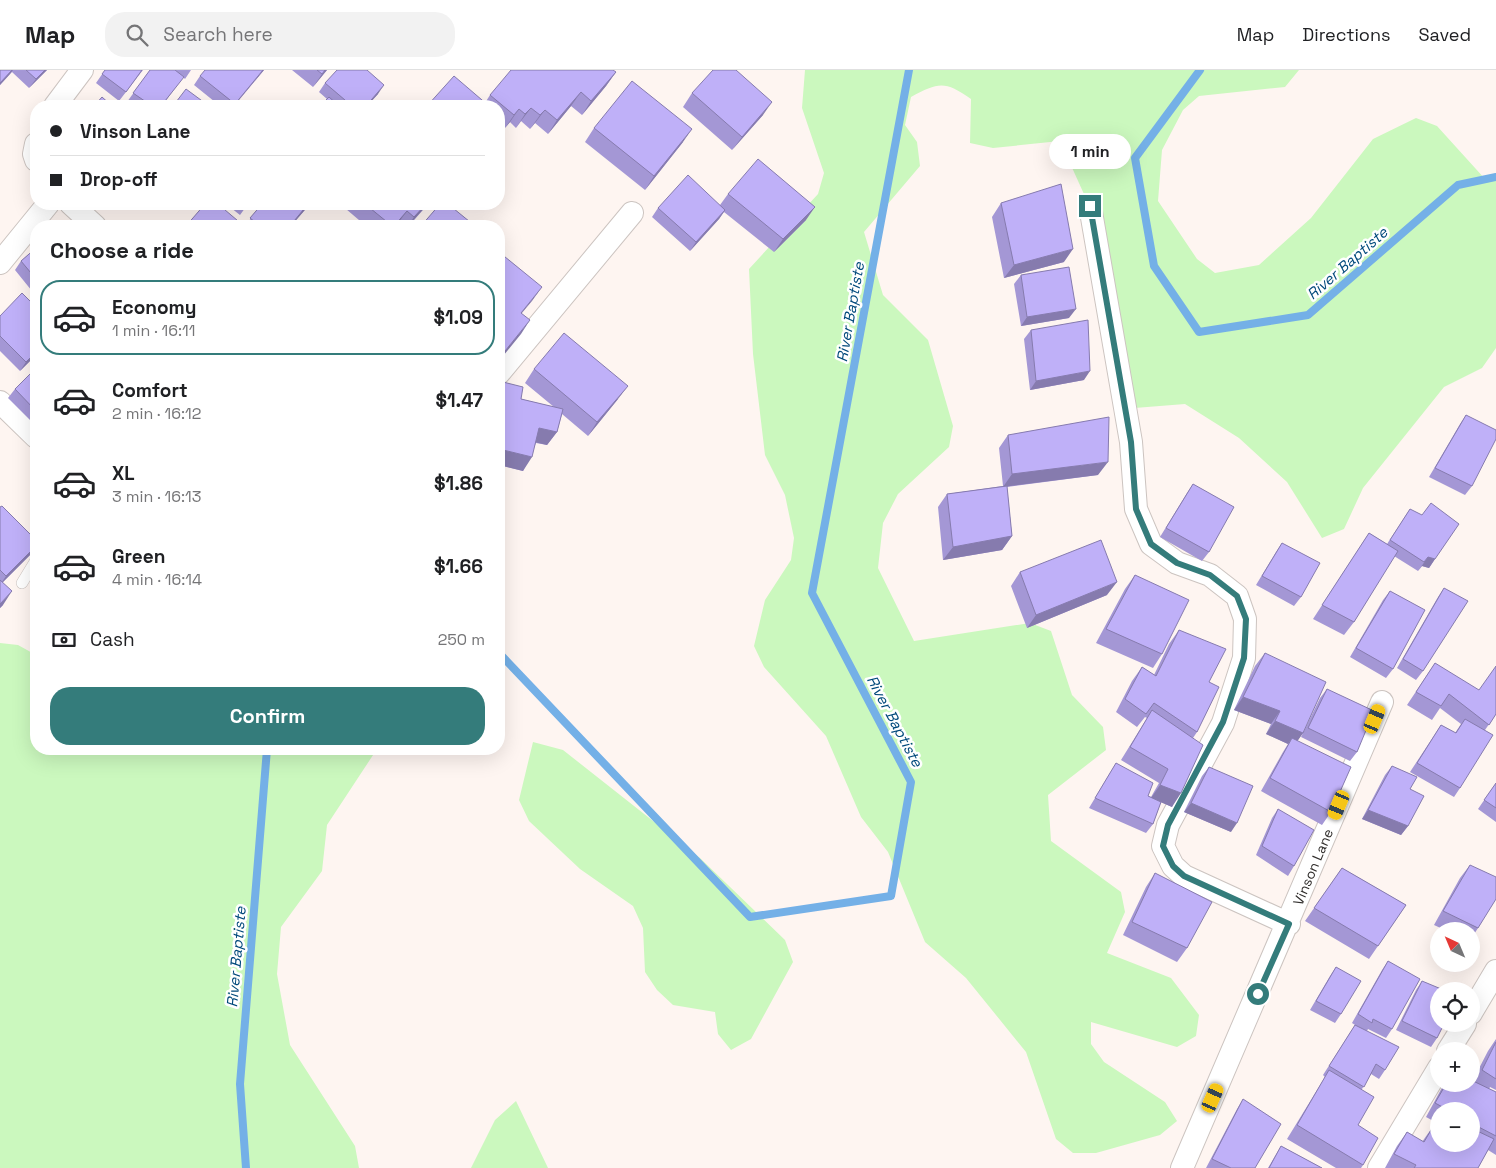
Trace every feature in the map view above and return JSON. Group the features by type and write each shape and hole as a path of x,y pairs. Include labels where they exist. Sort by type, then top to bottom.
{"street":[{"path":"60,100 82,70"},
{"path":"1090,206 1131,442 1136,509 1151,544 1177,563 1210,575 1237,596 1246,619 1244,658 1223,722 1168,825 1163,846 1173,866 1184,876 1289,924"},
{"path":"35,220 43,210"},
{"path":"78,210 88,220"},
{"path":"505,366 632,212"},
{"path":"0,263 30,226"},
{"path":"0,402 30,431"},
{"name":"Vinson Lane","path":"1182,1168 1289,924 1382,702"},
{"path":"1480,998 1496,971"},
{"path":"1379,1168 1430,1083"}],"lane":[{"path":"22,583 30,570"}],"green space":[{"path":"805,70 1299,70 1285,87 1199,96 1183,110 1162,150 1158,201 1197,259 1215,273 1259,265 1311,218 1373,139 1416,118 1437,126 1485,179 1496,181 1496,348 1482,368 1444,387 1363,488 1344,529 1322,538 1287,482 1239,438 1185,404 1122,409 1088,203 1060,141 993,148 970,143 971,99 955,89 942,86 929,88 911,97 905,125 917,142 920,166 864,232 883,295 928,340 953,426 949,447 898,494 883,523 878,568 914,641 1030,623 1051,631 1072,695 1103,727 1106,750 1048,795 1051,841 1121,892 1125,912 1107,953 1171,978 1199,1015 1196,1036 1177,1047 1091,1022 1091,1044 1104,1062 1165,1102 1177,1121 1160,1135 1096,1153 1073,1153 1056,1139 1026,1052 966,978 925,942 888,852 861,817 826,736 764,667 754,646 765,600 791,560 794,538 785,495 765,455 753,354 749,269 818,194 824,173 802,108"},
{"path":"0,643 18,645 30,652 30,755 373,755 327,825 322,871 281,927 277,974 290,1045 355,1146 359,1168 0,1168"},
{"path":"533,742 563,750 700,858 785,940 793,962 751,1039 731,1050 718,1034 715,1012 673,1005 657,990 645,972 643,928 633,906 580,869 529,821 519,800"},
{"path":"516,1101 548,1168 471,1168 495,1120"}],"building":[{"path":"0,70 12,70 0,83"},
{"path":"26,70 45,70 36,79"},
{"path":"105,70 142,70 126,92 102,74"},
{"path":"150,70 175,70 184,77 166,100 143,100 133,93"},
{"path":"205,70 263,70 238,100 230,100 200,76"},
{"path":"317,70 325,70 322,74"},
{"path":"337,70 367,70 384,85 371,100 345,100 325,83"},
{"path":"511,70 613,70 616,72 591,101 581,92 557,120 545,110 540,115 531,108 525,114 519,109 514,115 505,108 505,100 496,100 490,95"},
{"path":"713,70 736,70 772,102 742,137 692,93"},
{"path":"454,76 482,100 432,100"},
{"path":"632,81 692,129 654,176 594,128"},
{"path":"186,89 201,100 178,100"},
{"path":"758,159 815,207 783,239 728,194"},
{"path":"688,175 725,210 696,242 658,208"},
{"path":"1061,184 1073,249 1014,265 1001,203"},
{"path":"200,210 225,210 237,220 191,220"},
{"path":"257,210 303,210 295,220 252,220 250,218"},
{"path":"372,210 420,210 414,217 407,211 399,220 385,220"},
{"path":"435,210 455,210 468,220 426,220"},
{"path":"30,253 30,272 21,261"},
{"path":"505,257 542,287 521,313 530,320 505,351"},
{"path":"1069,267 1076,309 1027,317 1021,275"},
{"path":"22,293 30,301 30,358 26,362 0,336 0,316"},
{"path":"1088,320 1090,371 1036,381 1031,330"},
{"path":"564,333 628,386 597,422 534,369"},
{"path":"30,374 30,405 15,389"},
{"path":"505,382 523,387 521,399 563,409 557,432 539,428 532,457 505,450"},
{"path":"1466,415 1496,430 1496,439 1472,486 1435,468"},
{"path":"1109,417 1108,462 1012,474 1008,435"},
{"path":"1193,484 1234,507 1209,552 1166,528"},
{"path":"1007,486 1012,536 953,547 947,494"},
{"path":"1431,503 1459,524 1435,559 1428,557 1424,562 1390,540 1410,509 1422,515"},
{"path":"2,506 30,534 30,552 6,576 0,570 0,507"},
{"path":"1369,533 1398,551 1354,622 1322,605"},
{"path":"1101,540 1117,582 1036,615 1020,572"},
{"path":"1282,543 1320,563 1301,597 1262,576"},
{"path":"1135,575 1189,600 1162,654 1106,629"},
{"path":"0,580 12,591 0,604"},
{"path":"1444,588 1468,601 1423,671 1403,659"},
{"path":"1390,591 1425,610 1393,669 1356,648"},
{"path":"1179,630 1226,649 1209,682 1219,687 1197,732 1154,703 1146,714 1125,699 1142,667 1156,676"},
{"path":"1265,653 1326,682 1303,733 1275,721 1280,711 1243,697"},
{"path":"1435,663 1479,690 1496,666 1496,714 1489,725 1449,694 1441,706 1416,692"},
{"path":"1327,689 1374,711 1357,752 1308,728"},
{"path":"1152,710 1203,745 1181,793 1160,785 1168,769 1130,747"},
{"path":"1465,719 1493,735 1460,788 1417,763 1441,725 1456,733"},
{"path":"1292,738 1351,767 1331,812 1270,778"},
{"path":"1116,763 1153,783 1148,796 1161,802 1153,824 1095,798"},
{"path":"1392,766 1417,777 1410,789 1424,796 1408,826 1368,810"},
{"path":"1209,767 1253,786 1237,823 1191,803"},
{"path":"1496,783 1496,808 1484,800"},
{"path":"1278,809 1314,830 1294,866 1262,846"},
{"path":"1470,865 1496,877 1496,899 1480,925 1480,922 1466,922 1443,911"},
{"path":"1342,868 1406,905 1378,946 1314,908"},
{"path":"1155,873 1212,902 1187,948 1132,922"},
{"path":"1388,961 1420,979 1392,1029 1373,1019 1372,1023 1358,1014"},
{"path":"1336,967 1361,981 1341,1014 1316,1001"},
{"path":"1422,981 1430,984 1430,1032 1440,1032 1437,1038 1402,1021"},
{"path":"1355,1025 1399,1047 1385,1070 1376,1064 1364,1087 1329,1066"},
{"path":"1496,1042 1496,1079 1482,1070"},
{"path":"1329,1070 1374,1097 1358,1125 1378,1138 1363,1165 1297,1125"},
{"path":"1480,1084 1496,1092 1496,1136 1480,1128 1480,1102 1436,1102 1441,1092 1480,1092"},
{"path":"1243,1099 1281,1124 1255,1168 1231,1168 1212,1159"},
{"path":"1407,1132 1424,1142 1430,1132 1430,1152 1480,1152 1480,1132 1494,1139 1478,1168 1414,1168 1416,1165 1394,1154"},
{"path":"1281,1146 1322,1168 1269,1168"}],"waterway":[{"name":"River Baptiste","path":"505,659 750,917 891,896 911,782 812,593 909,70"},
{"name":"River Baptiste","path":"1200,70 1135,158 1154,266 1199,332 1308,315 1458,185 1496,177"},
{"name":"River Baptiste","path":"246,1168 240,1084 267,755"}],"route":[{"path":"1090,206 1131,442 1136,509 1151,544 1177,563 1210,575 1237,596 1246,619 1244,658 1223,722 1168,825 1163,846 1173,866 1184,876 1289,924 1258,994"}]}
